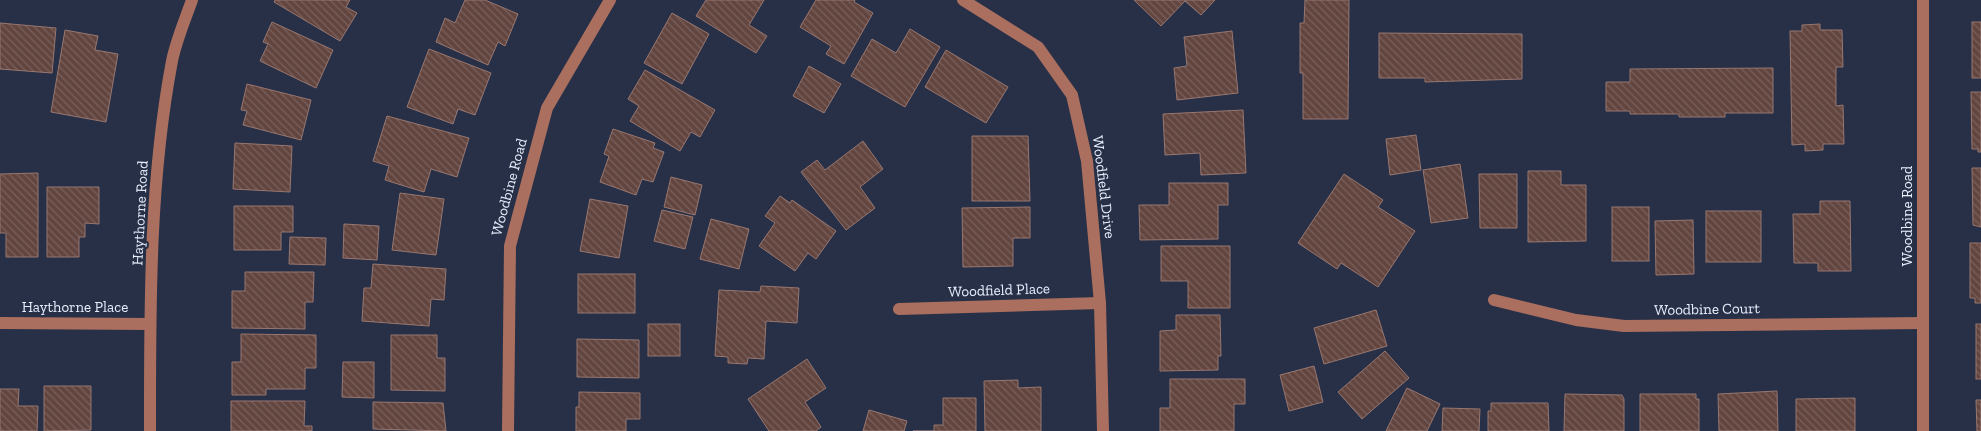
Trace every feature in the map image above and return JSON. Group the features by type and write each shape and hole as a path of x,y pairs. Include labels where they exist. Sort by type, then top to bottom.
{"street":[{"name":"Haythorne Road","path":"150,431 150,324 157,173 172,60 192,0"},
{"name":"Woodbine Road","path":"508,431 510,246 547,108 610,0"},
{"name":"Woodfield Drive","path":"963,0 1038,47 1072,95 1087,161 1100,303 1103,431"},
{"name":"Woodbine Road","path":"1923,0 1924,431"},
{"name":"Woodbine Court","path":"1494,300 1576,320 1624,326 1923,323"},
{"name":"Woodfield Place","path":"899,309 1100,303"},
{"name":"Haythorne Place","path":"0,323 150,324"}],"building":[{"path":"275,0 350,0 346,7 357,13 340,41 274,2"},
{"path":"465,0 485,0 518,14 505,46 498,42 488,65 436,42 445,18 455,23"},
{"path":"706,0 764,0 749,25 767,36 756,53 696,16"},
{"path":"816,0 855,0 854,2 873,13 844,64 826,54 831,46 800,27"},
{"path":"1134,0 1215,0 1201,15 1185,1 1161,26"},
{"path":"1305,0 1349,0 1348,119 1303,119 1303,73 1300,73 1300,23 1304,23"},
{"path":"672,13 709,34 682,84 644,63"},
{"path":"272,22 333,50 316,88 260,61 268,44 263,42"},
{"path":"1972,22 1981,22 1981,78 1972,78"},
{"path":"0,23 56,28 52,73 0,69"},
{"path":"1820,24 1820,30 1842,30 1843,67 1836,67 1836,106 1843,105 1844,144 1823,144 1823,150 1805,151 1805,144 1792,145 1790,31 1802,31 1802,25"},
{"path":"910,29 940,47 905,107 851,76 872,39 896,53"},
{"path":"65,30 98,36 95,50 118,54 106,122 51,112"},
{"path":"1232,31 1238,93 1177,100 1174,68 1187,66 1184,37"},
{"path":"1379,33 1522,34 1522,79 1425,82 1425,78 1379,78"},
{"path":"429,49 491,73 475,115 458,109 453,124 407,107"},
{"path":"946,50 1008,87 986,123 925,87"},
{"path":"809,66 841,84 824,113 793,96"},
{"path":"1773,68 1773,113 1725,113 1725,117 1679,117 1679,114 1630,114 1630,111 1606,111 1606,82 1630,82 1630,69"},
{"path":"645,70 715,110 700,137 691,132 680,151 630,121 639,106 628,99"},
{"path":"247,84 311,100 301,140 243,125 247,111 241,110"},
{"path":"1971,92 1981,92 1981,152 1978,152 1978,149 1972,149"},
{"path":"1243,110 1246,173 1201,175 1200,153 1165,155 1163,114"},
{"path":"387,116 469,138 457,177 431,169 424,192 385,180 389,166 373,161"},
{"path":"613,129 655,143 653,148 664,152 653,182 642,179 636,195 600,182 609,156 604,154"},
{"path":"1416,135 1421,170 1390,175 1386,139"},
{"path":"972,136 1028,136 1030,201 972,201"},
{"path":"863,141 883,169 860,187 875,208 846,230 801,172 817,160 825,170"},
{"path":"235,143 292,146 290,192 233,189"},
{"path":"1460,164 1468,218 1431,223 1423,170"},
{"path":"1972,168 1981,168 1981,227 1973,225"},
{"path":"1528,171 1561,171 1561,185 1586,185 1586,241 1528,242"},
{"path":"38,173 38,257 6,257 6,233 0,233 0,174"},
{"path":"1344,174 1383,200 1378,207 1415,231 1378,287 1341,263 1337,269 1298,243"},
{"path":"1479,174 1517,174 1517,228 1480,228"},
{"path":"671,177 702,185 695,215 664,207"},
{"path":"1169,183 1228,183 1228,205 1218,205 1218,239 1140,240 1139,205 1169,205"},
{"path":"47,187 99,187 99,224 85,223 85,237 79,237 79,257 47,257"},
{"path":"400,193 444,199 436,255 392,250"},
{"path":"780,196 790,203 792,200 836,231 816,259 808,253 795,271 759,246 775,223 765,216"},
{"path":"590,199 628,206 619,258 580,251"},
{"path":"1820,201 1850,201 1851,271 1818,271 1818,263 1794,263 1793,214 1820,214"},
{"path":"234,206 293,206 293,232 281,232 281,250 234,250"},
{"path":"1030,207 1030,238 1013,238 1013,266 963,267 962,208"},
{"path":"1612,207 1649,207 1649,261 1612,261"},
{"path":"662,210 693,217 685,249 654,241"},
{"path":"1706,211 1761,211 1761,262 1706,262"},
{"path":"711,219 749,229 739,269 700,259"},
{"path":"1693,220 1694,274 1656,275 1655,221"},
{"path":"344,224 379,226 377,260 343,258"},
{"path":"290,237 326,238 325,265 289,264"},
{"path":"1970,243 1981,243 1981,303 1975,303 1975,298 1970,298"},
{"path":"1161,246 1230,246 1230,308 1188,308 1188,281 1161,281"},
{"path":"373,264 446,269 444,300 431,299 429,326 362,321 364,288 371,288"},
{"path":"245,272 314,272 313,302 305,302 305,329 232,328 232,291 245,291"},
{"path":"578,274 635,274 635,313 578,313"},
{"path":"761,286 799,288 797,323 766,321 764,359 748,358 747,364 728,363 728,357 715,356 719,290 760,292"},
{"path":"1376,310 1387,346 1324,364 1314,328"},
{"path":"1176,315 1220,315 1221,356 1218,356 1218,370 1160,371 1160,331 1176,330"},
{"path":"648,324 680,324 680,356 648,356"},
{"path":"1976,324 1981,324 1981,379 1976,379"},
{"path":"241,334 316,335 316,368 305,368 305,389 266,389 266,395 232,395 232,362 241,362"},
{"path":"391,335 437,335 437,358 445,358 445,391 391,390"},
{"path":"577,339 639,340 639,378 577,377"},
{"path":"1385,351 1409,378 1362,419 1338,392"},
{"path":"807,359 826,388 805,402 821,427 816,431 769,431 748,399"},
{"path":"343,362 374,362 374,398 342,397"},
{"path":"1314,366 1323,402 1289,411 1280,375"},
{"path":"1170,379 1245,379 1245,404 1234,404 1234,431 1160,431 1160,408 1170,408"},
{"path":"1018,380 1018,388 1041,387 1041,431 985,431 984,381"},
{"path":"44,386 91,386 91,430 44,431"},
{"path":"1407,388 1440,404 1427,431 1386,431"},
{"path":"0,389 19,389 18,406 38,406 37,431 0,431"},
{"path":"1777,391 1778,431 1719,431 1718,394"},
{"path":"579,392 640,393 640,419 626,419 626,431 576,431 576,407 579,407"},
{"path":"1565,394 1622,395 1624,399 1624,431 1564,431"},
{"path":"1640,394 1696,394 1696,399 1699,399 1699,431 1640,431"},
{"path":"943,398 976,398 976,431 934,431 934,425 943,425"},
{"path":"1855,398 1855,431 1796,431 1796,399"},
{"path":"1976,400 1981,400 1981,431 1977,431"},
{"path":"231,401 305,401 304,426 312,426 312,431 231,431"},
{"path":"373,402 443,403 446,431 373,429"},
{"path":"1491,403 1548,403 1549,431 1488,431 1488,411 1491,411"},
{"path":"1443,408 1480,409 1479,431 1442,431"},
{"path":"869,410 907,421 904,431 863,431"}]}
